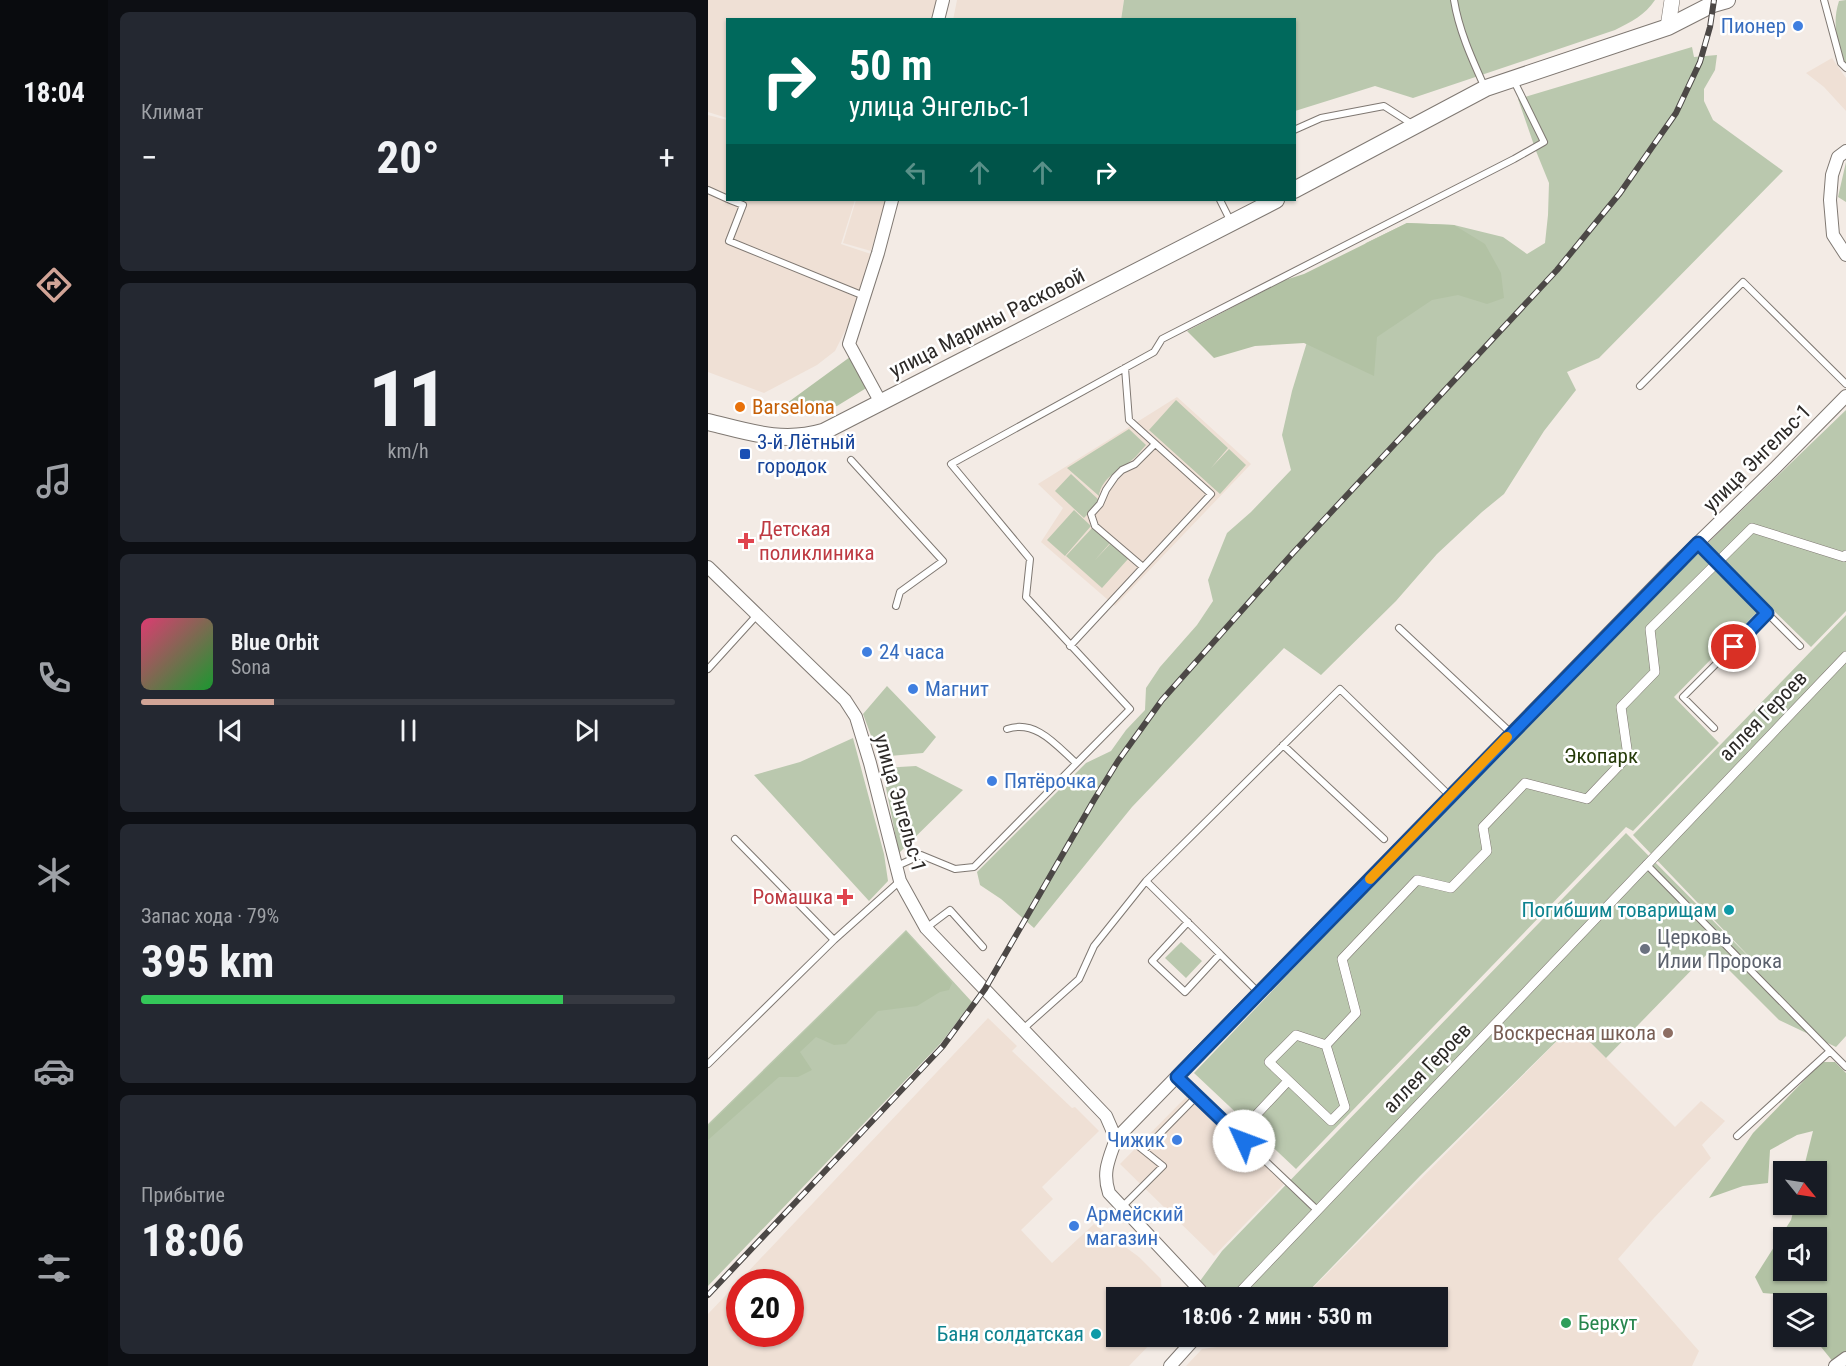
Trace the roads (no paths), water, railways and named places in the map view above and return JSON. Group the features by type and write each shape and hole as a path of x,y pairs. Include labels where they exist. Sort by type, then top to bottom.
{"main road":[{"path":"1296,189 1486,88 1668,27 1713,4 1727,0"},
{"name":"улица Марины Расковой","path":"708,422 746,432 791,438 823,432 1274,201"}],"street":[{"path":"938,18 943,0"},
{"path":"1668,27 1672,0"},
{"path":"1846,151 1838,157 1832,175 1830,200 1833,236 1846,255"},
{"path":"881,402 849,344 892,201"},
{"name":"улица Энгельс-1","path":"1197,1287 1109,1193 1105,1180 1106,1168 1119,1136 1511,733 1846,396"},
{"path":"1326,1045 1356,1013 1342,958 1417,880 1451,888 1487,850 1482,827 1525,783 1587,799 1628,756 1621,707 1655,672 1650,629 1752,528 1844,557 1846,555"},
{"name":"улица Энгельс-1","path":"708,567 845,700 856,717 900,881 926,928 1106,1116 1119,1136"},
{"name":"аллея Героев","path":"1244,1287 1846,656"},
{"path":"1296,1035 1326,1045 1345,1107 1331,1121 1269,1062 1296,1035"},
{"path":"1242,1130 1287,1081"},
{"path":"1170,1366 1187,1347"},
{"path":"1835,1366 1846,1358"}],"lane":[{"path":"1454,0 1457,18 1470,56 1486,88"},
{"path":"1824,0 1841,63 1846,68"},
{"path":"896,866 921,855 955,869 974,867 1130,709 1026,597 1030,559 951,464 1154,352 1162,339 1544,142 1513,79"},
{"path":"1296,129 1321,118 1384,106 1415,126"},
{"path":"708,190 726,198"},
{"path":"734,201 743,205 729,241 865,296"},
{"path":"1221,201 1232,223"},
{"path":"1640,386 1743,282 1846,384"},
{"path":"1070,646 1211,494 1129,420 1125,368"},
{"path":"1143,567 1095,526 1091,514 1100,504 1115,477 1122,470 1135,464 1155,444"},
{"path":"851,460 943,561 900,592 896,606"},
{"path":"1698,543 1800,646"},
{"path":"1714,728 1683,697 1767,613"},
{"path":"708,669 757,615"},
{"path":"1399,627 1511,733"},
{"path":"1023,1029 1079,979 1094,946 1146,881 1340,689 1451,796"},
{"path":"1007,729 1017,726 1039,731 1076,763"},
{"path":"1283,745 1384,839"},
{"path":"735,839 834,940"},
{"path":"1646,864 1846,1067"},
{"path":"709,1059 834,940 900,881"},
{"path":"1146,881 1259,993"},
{"path":"926,928 950,910 983,947"},
{"path":"1188,922 1152,961 1185,992 1220,954"},
{"path":"1737,1136 1830,1051"},
{"path":"1177,1077 1317,1210"},
{"path":"1144,1150 1197,1096"},
{"path":"1119,1136 1144,1150 1163,1166 1121,1207"}],"railway":[{"path":"708,1295 943,1046 985,989 1094,800 1118,761 1162,700 1293,553 1557,270 1620,193 1676,113 1700,62 1710,27 1714,0"}],"place":[{"name":"Пионер","path":"1798,26"},
{"name":"Barselona","path":"740,407"},
{"name":"3-й Лётный городок","path":"745,454"},
{"name":"Детская поликлиника","path":"746,541"},
{"name":"24 часа","path":"867,652"},
{"name":"Магнит","path":"913,689"},
{"name":"Пятёрочка","path":"992,781"},
{"name":"Ромашка","path":"845,897"},
{"name":"Погибшим товарищам","path":"1729,910"},
{"name":"Церковь Илии Пророка","path":"1645,949"},
{"name":"Воскресная школа","path":"1668,1033"},
{"name":"Чижик","path":"1177,1140"},
{"name":"Армейский магазин","path":"1074,1226"},
{"name":"Беркут","path":"1566,1323"},
{"name":"Баня солдатская","path":"1096,1334"}],"park label":[{"name":"Экопарк","path":"1601,756"}]}
